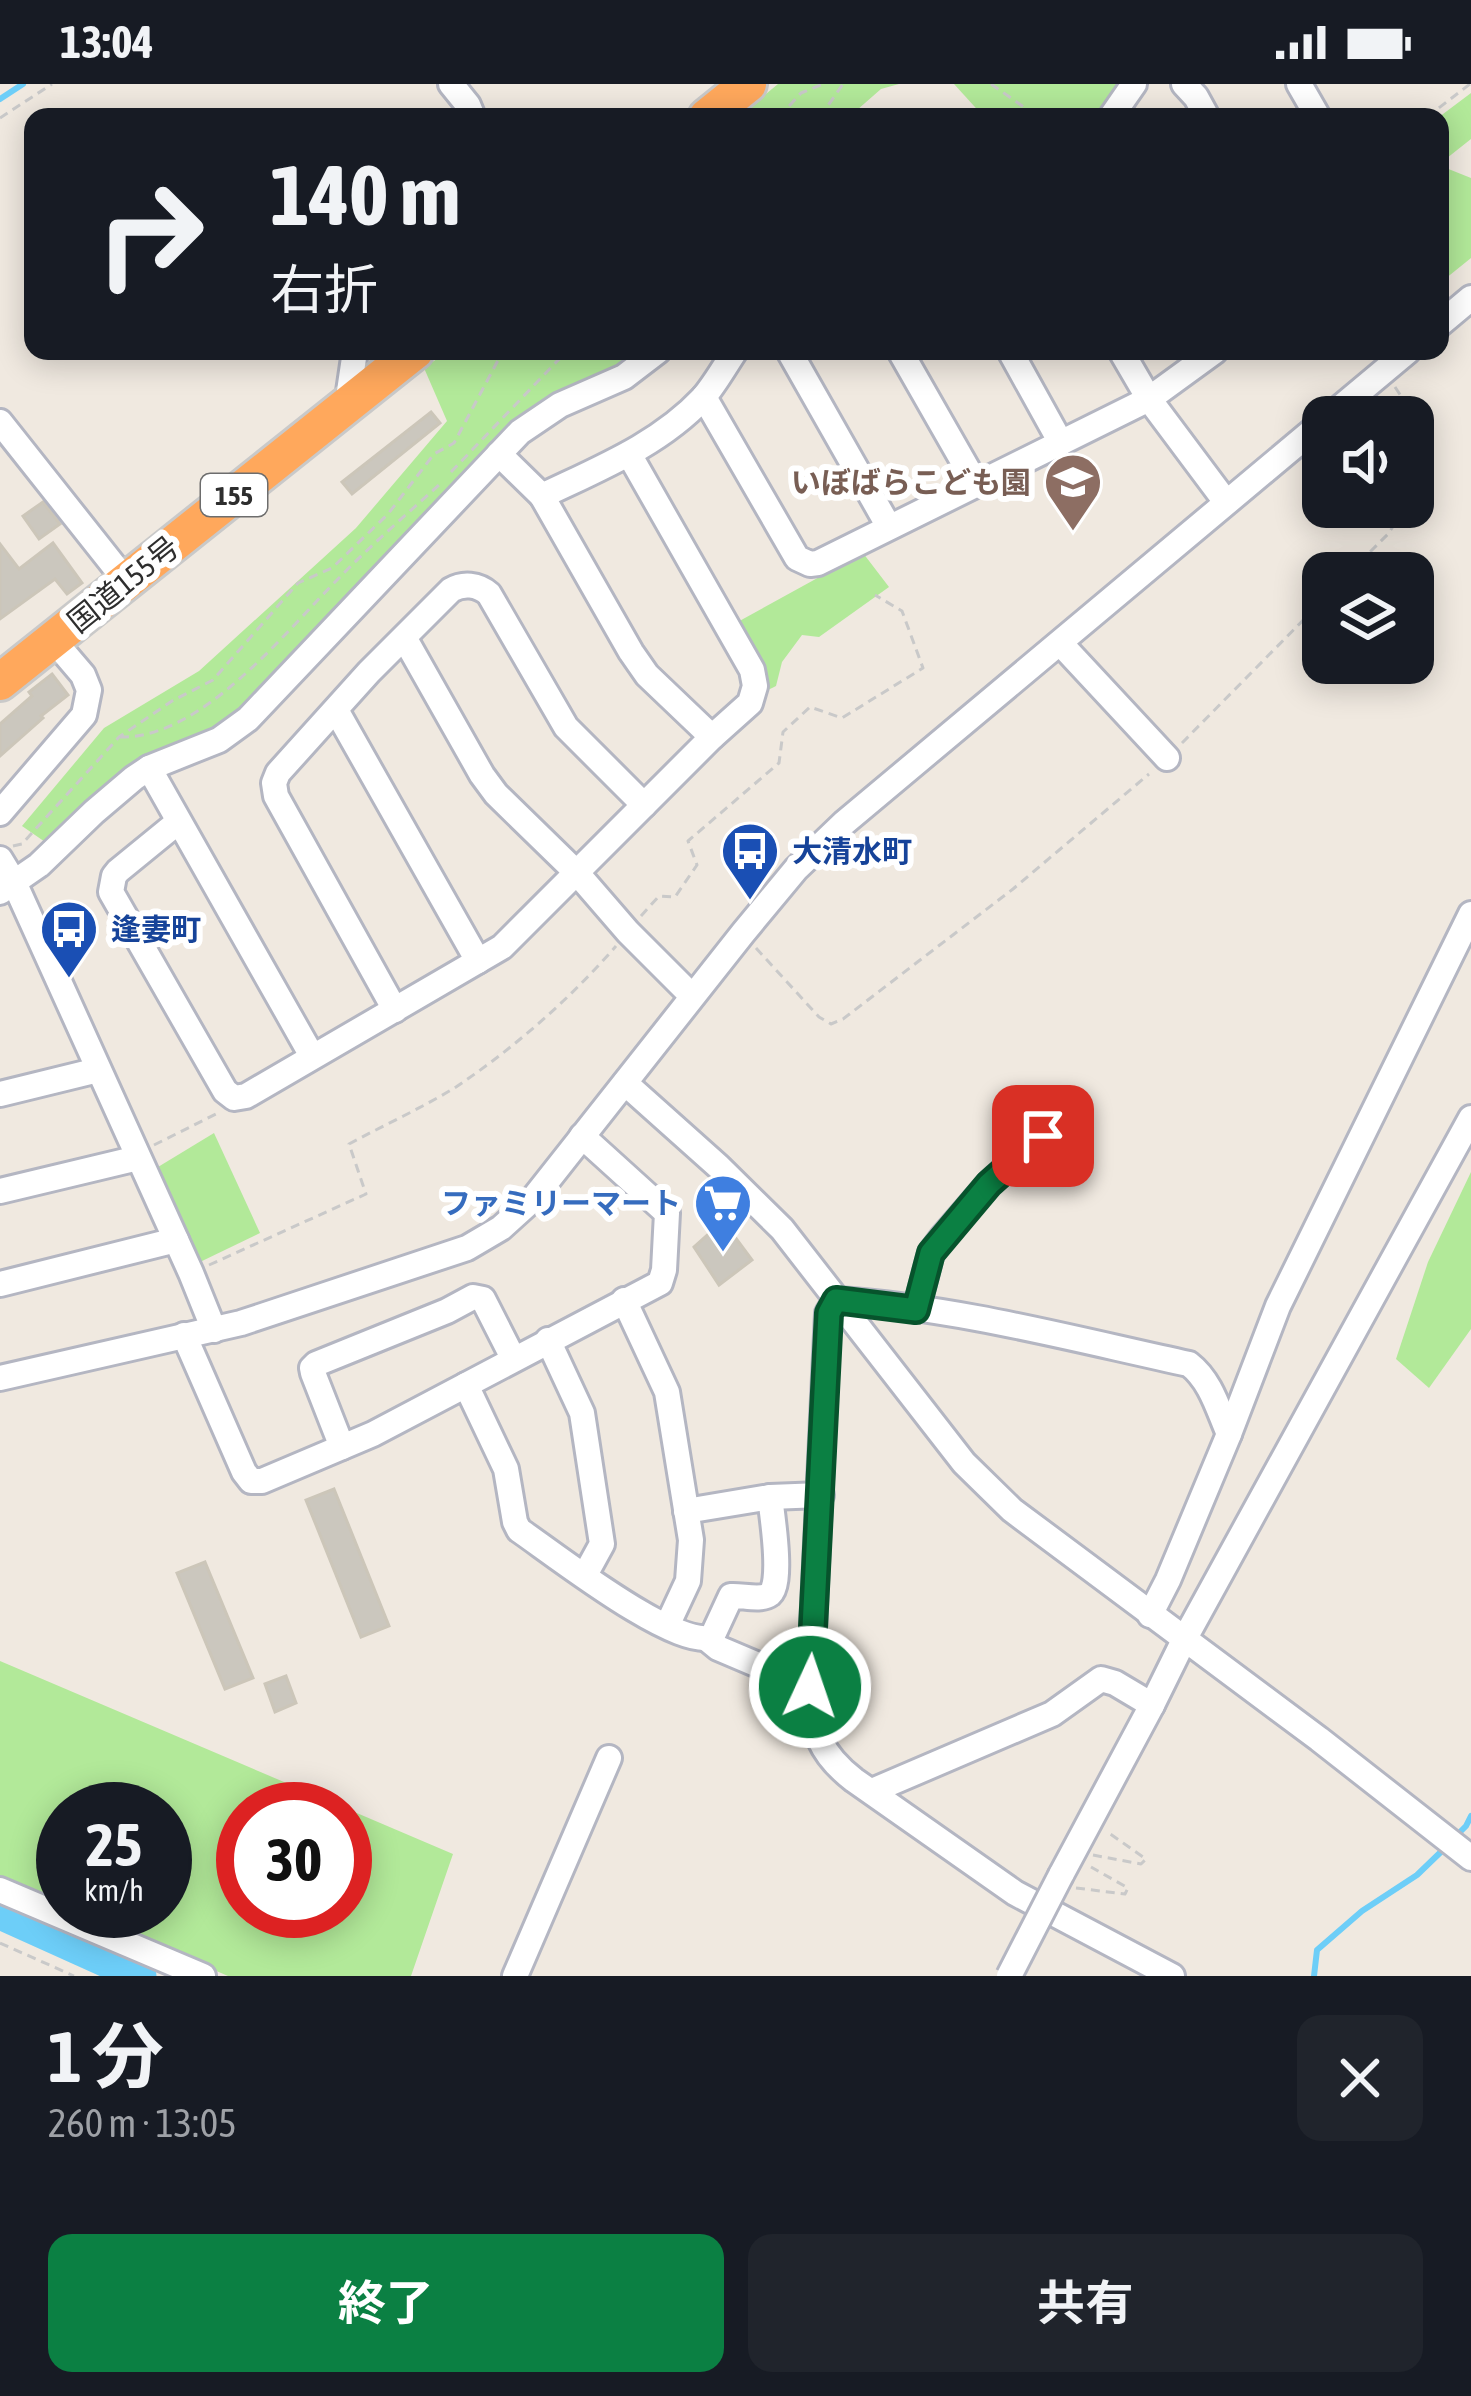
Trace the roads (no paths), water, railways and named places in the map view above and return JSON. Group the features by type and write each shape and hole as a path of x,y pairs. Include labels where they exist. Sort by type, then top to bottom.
{"highway":[{"path":"718,108 748,84"},
{"name":"国道155号","path":"0,682 404,360"}],"street":[{"path":"347,405 354,360"},
{"path":"7,887 149,769 219,740 248,719 520,432 646,360"},
{"path":"542,496 665,431 704,397 729,360"},
{"path":"794,360 890,527"},
{"path":"905,360 976,484"},
{"path":"1015,360 1061,443"},
{"path":"1126,360 1149,399 1226,502"},
{"path":"704,397 797,558 810,564 1149,399 1203,360"},
{"path":"1354,396 1397,360"},
{"path":"0,422 126,581"},
{"path":"0,1378 214,1330 467,1248 501,1228 533,1199 796,869 844,823 1302,439"},
{"path":"499,454 542,496 647,675 712,736"},
{"path":"178,822 118,871 113,899 224,1091 235,1098 246,1096 502,947 750,703 755,686 752,670 629,454"},
{"path":"395,1010 274,791 278,772 451,590 482,588 489,594 566,728 644,805"},
{"path":"405,639 496,794 692,996"},
{"path":"0,813 84,715 89,690 83,675 54,640"},
{"path":"1060,643 1166,758"},
{"path":"335,710 478,961"},
{"path":"149,769 312,1056"},
{"path":"0,859 7,887 98,1070 145,1152 214,1330"},
{"path":"1150,1615 1229,1434 1278,1306 1471,914"},
{"path":"0,1094 98,1070"},
{"path":"625,1083 782,1229 964,1463 1012,1510 1457,1848"},
{"path":"916,1310 931,1253 989,1184 1070,1111"},
{"path":"1009,1976 1184,1640 1471,1118"},
{"path":"184,1335 251,1481 262,1481 373,1434 660,1283 667,1213 582,1136"},
{"path":"0,1191 145,1152"},
{"path":"0,1284 176,1240"},
{"path":"342,1447 313,1373 316,1364 473,1297 483,1299 513,1358"},
{"path":"624,1300 667,1392 691,1540 688,1581 667,1626"},
{"path":"836,1300 1010,1325 1189,1364 1202,1374 1229,1434"},
{"path":"836,1300 827,1327 810,1687 813,1725 822,1748 836,1766 1015,1893 1172,1976"},
{"path":"548,1340 579,1405 586,1435 602,1544 585,1575"},
{"path":"466,1384 506,1469 519,1530 646,1618 810,1687"},
{"path":"686,1511 770,1497 821,1495"},
{"path":"707,1640 731,1596 764,1598 775,1586 770,1497"},
{"path":"872,1791 1052,1714 1101,1679 1152,1705"},
{"path":"515,1976 609,1758"},
{"path":"0,1890 203,1976"}],"waterway":[{"path":"0,99 23,84"},
{"path":"1455,1837 1471,1816"},
{"path":"1314,1976 1317,1950 1362,1911 1417,1875 1446,1847"},
{"path":"0,1913 140,1976"}],"place":[{"name":"いぼばらこども園","path":"1073,533"},
{"name":"大清水町","path":"750,902"},
{"name":"逢妻町","path":"69,980"},
{"name":"ファミリーマート","path":"723,1254"}]}
